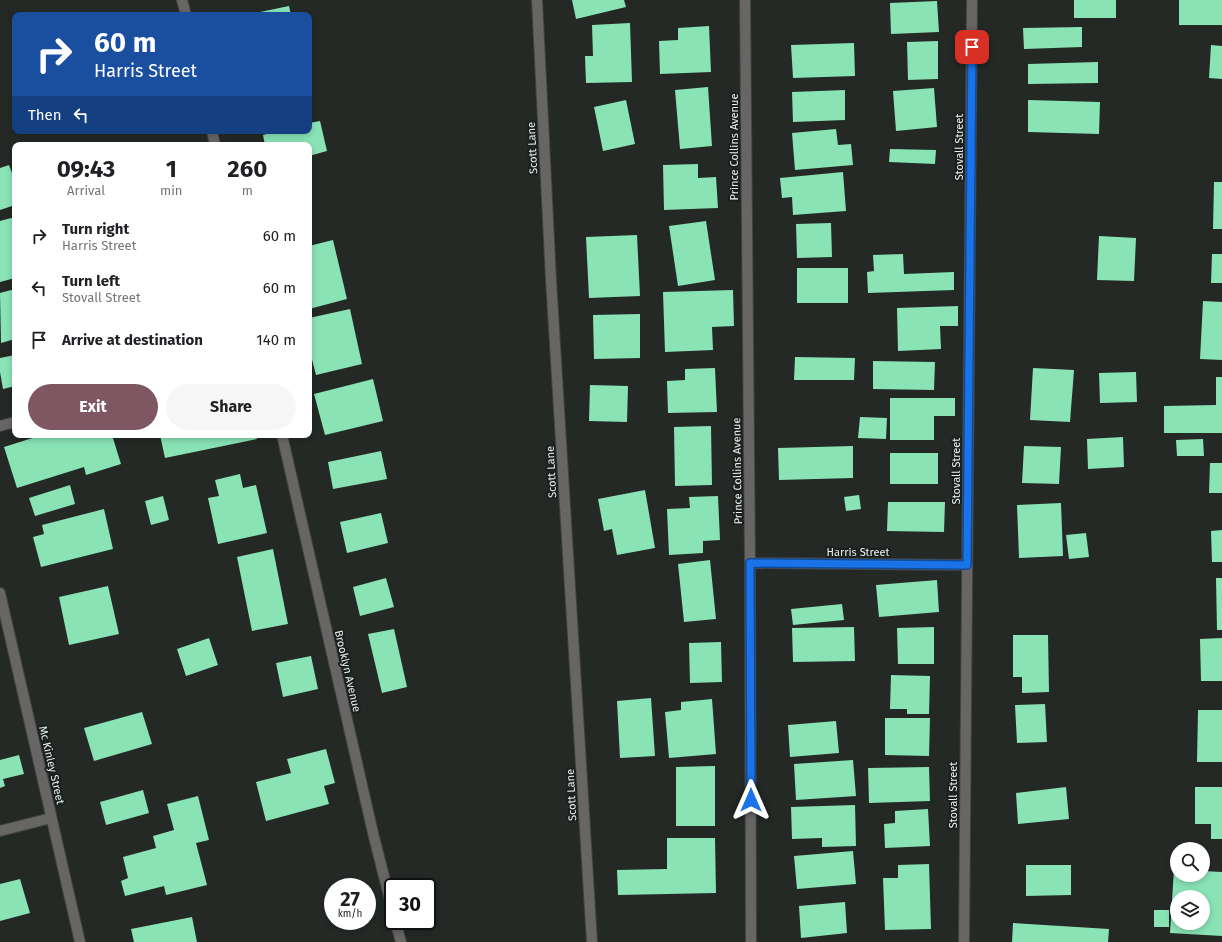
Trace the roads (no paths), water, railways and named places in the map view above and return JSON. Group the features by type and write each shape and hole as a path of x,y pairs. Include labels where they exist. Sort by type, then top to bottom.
{"street":[{"path":"182,0 185,12"},
{"name":"Scott Lane","path":"537,0 551,280 592,942"},
{"name":"Prince Collins Avenue","path":"745,0 750,563 751,942"},
{"name":"Stovall Street","path":"964,942 972,0"},
{"path":"0,426 12,423"},
{"name":"Brooklyn Avenue","path":"283,438 371,826 384,878"},
{"name":"Harris Street","path":"750,563 967,565"},
{"name":"Mc Kinley Street","path":"0,593 80,942"},
{"path":"0,831 52,818"},
{"path":"398,930 401,942"}]}
